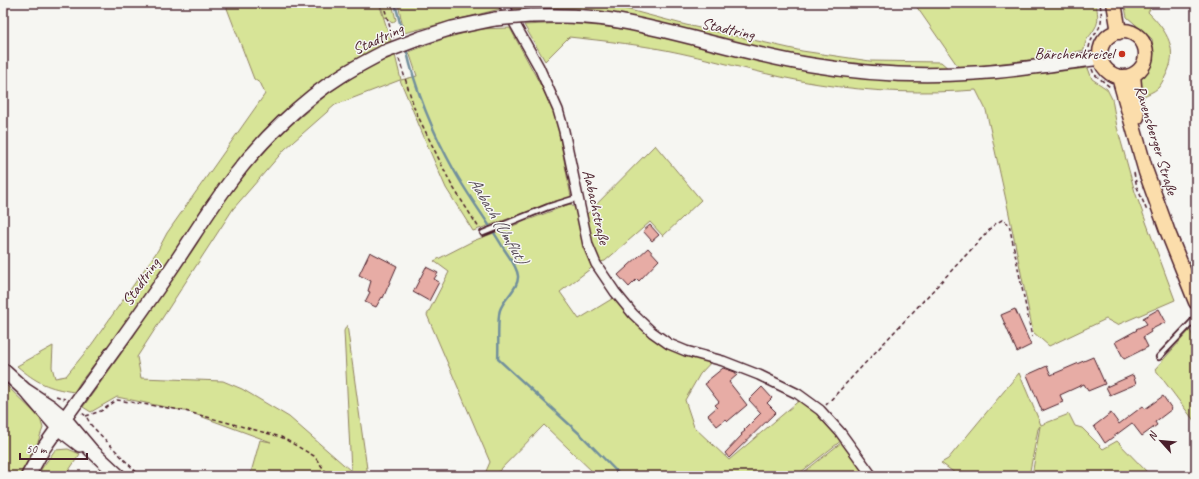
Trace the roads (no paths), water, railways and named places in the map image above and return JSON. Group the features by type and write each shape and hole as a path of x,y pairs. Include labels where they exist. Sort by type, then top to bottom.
{"main road":[{"path":"1114,3 1119,32"},
{"path":"1119,32 1134,34 1140,38 1146,51 1144,65 1133,75 1126,77 1119,77 1112,74 1095,58 1101,50 1103,44 1113,34 1119,32"},
{"path":"1133,75 1139,149"},
{"name":"Ravensberger Straße","path":"1119,77 1146,172 1167,230 1196,302"}],"street":[{"name":"Aabachstraße","path":"503,3 539,67 558,110 588,245 596,264 615,292 633,314 652,332 669,344 686,351 723,361 759,375 798,394 820,410 840,432 872,476"},
{"name":"Stadtring","path":"28,476 61,423 163,282 198,227 232,179 258,147 290,116 316,94 341,76 384,52 452,28 495,19 558,15 592,17 629,23 812,66 890,74 974,73 1050,65 1095,58"},
{"path":"3,370 61,423 81,445 91,450 119,476"}],"lane":[{"path":"485,232 548,207 577,198"},
{"path":"1159,357 1196,318"}],"waterway":[{"name":"Aabach (Umflut)","path":"395,3 404,39"},
{"name":"Aabach (Umflut)","path":"406,48 420,96 439,142 461,182 517,272 518,280 516,285 502,306 499,314 498,359 582,436 621,476"}],"place":[{"name":"Bärchenkreisel","path":"1122,54"}]}
